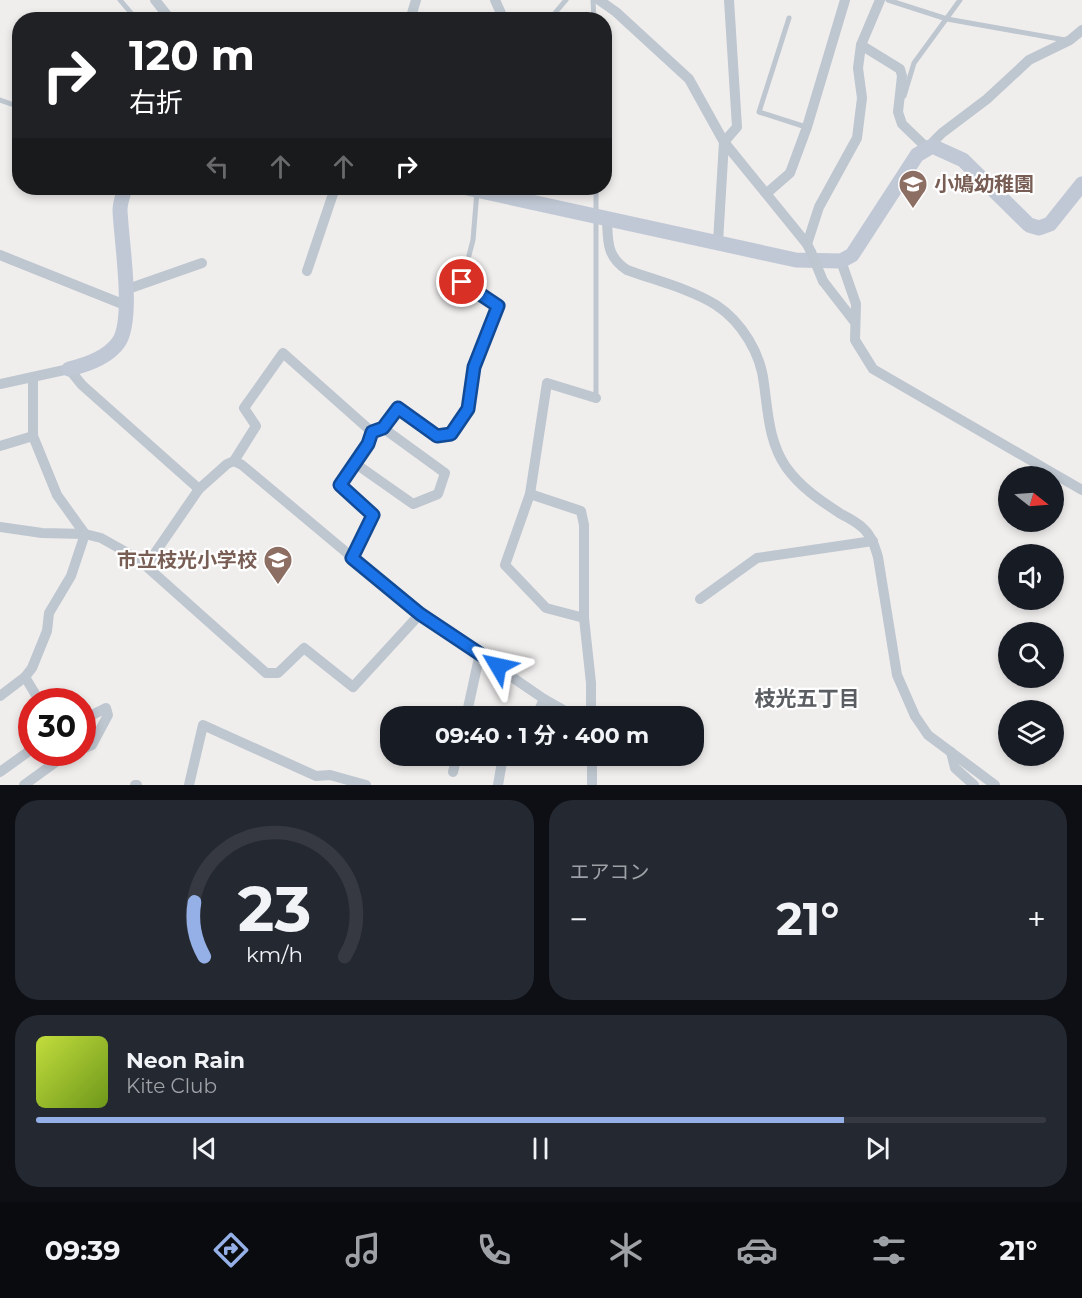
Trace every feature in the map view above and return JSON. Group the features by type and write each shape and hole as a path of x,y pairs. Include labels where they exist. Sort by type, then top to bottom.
{"street":[{"path":"155,0 165,12"},
{"path":"598,0 616,12 689,79 724,142 809,248 823,281 854,321"},
{"path":"616,12 618,0"},
{"path":"718,242 724,142 737,127 729,0"},
{"path":"766,193 789,173 807,127 845,0"},
{"path":"809,248 819,207 846,162 857,138 862,98 858,68 861,45 880,0"},
{"path":"516,195 601,218 796,260 841,261 852,255 917,155 930,147 942,133 987,99 1029,60 1070,40 1082,30"},
{"path":"861,45 900,69 902,76 898,112 902,124 930,147 963,160 1029,225 1039,228 1050,224 1082,184"},
{"path":"0,384 86,365 109,352 119,342 125,326 125,263 120,207 123,195"},
{"path":"307,271 333,195"},
{"path":"601,218 611,255 617,263 627,270 716,305 742,330 755,352 763,375 770,431 775,447 786,467 810,494 863,528 873,542 878,557 897,675 915,716 928,735 996,785"},
{"path":"0,255 125,297 202,263"},
{"path":"841,261 856,304 855,340 873,369 1082,490"},
{"path":"372,432 383,428 398,408 437,436 451,434 468,409 474,367 498,306"},
{"path":"146,566 199,489 234,461 256,426 244,408 282,353 372,432"},
{"path":"69,369 82,385 199,489"},
{"path":"33,377 33,436 57,495 85,534"},
{"path":"584,618 546,608 505,565 530,494 547,383 596,398"},
{"path":"356,464 413,504 438,494 445,473 383,428"},
{"path":"352,558 373,515 340,485 356,464 372,432"},
{"path":"0,446 33,436"},
{"path":"234,461 242,465 420,614 556,706"},
{"path":"530,494 581,511 584,525 584,618 591,682 591,706"},
{"path":"0,527 42,533 85,534 101,538 146,566 266,673 278,673 304,648 353,687 420,614"},
{"path":"0,696 25,677 32,668 46,631 49,613 70,576 85,534"},
{"path":"700,598 757,558 873,542"},
{"path":"468,706 480,653"},
{"path":"25,677 32,688"},
{"path":"541,706 544,699"},
{"path":"96,713 106,708 108,715 96,737"},
{"path":"189,785 203,725 316,776 330,775 366,785"},
{"path":"951,752 955,768 974,785"},
{"path":"0,772 18,759"},
{"path":"24,785 47,766"},
{"path":"453,771 454,766"},
{"path":"498,785 501,766"},
{"path":"592,766 592,785"}],"lane":[{"path":"120,0 130,12"},
{"path":"556,12 566,0"},
{"path":"888,0 947,19 1070,40"},
{"path":"899,116 914,63 960,0"},
{"path":"789,18 759,112 807,127"},
{"path":"473,195 473,240 462,282 498,306"},
{"path":"596,398 601,218 597,195"}],"place":[{"name":"小鳩幼稚園","path":"913,210"},
{"name":"市立枝光小学校","path":"278,586"}],"district":[{"name":"枝光五丁目","path":"807,699"}],"route":[{"path":"462,282 498,306 474,367 468,409 451,434 437,436 398,408 383,428 372,432 356,464 340,485 373,515 352,558 420,614 498,666"}]}
